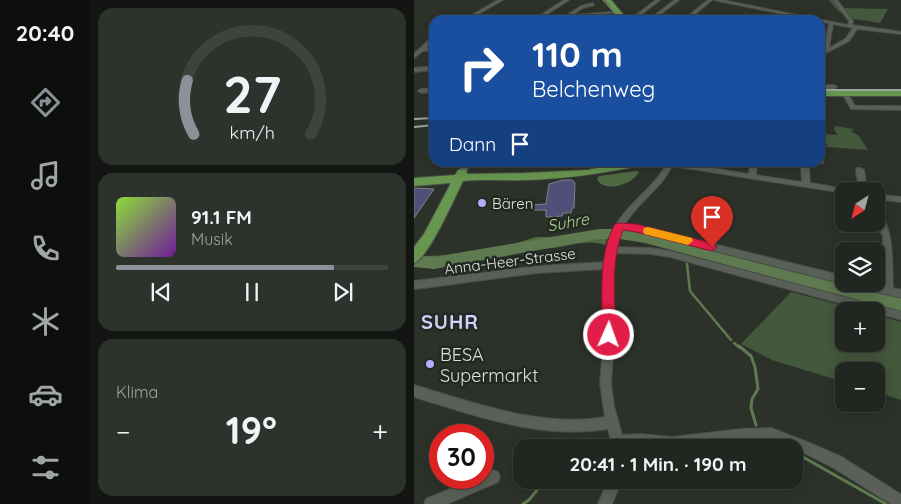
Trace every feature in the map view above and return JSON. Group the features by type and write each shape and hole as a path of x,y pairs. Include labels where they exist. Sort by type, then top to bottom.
{"main road":[{"path":"608,0 621,15"},
{"path":"825,93 901,93"},
{"path":"414,181 463,171 558,170 580,167"},
{"path":"463,171 477,176 524,176 588,173 619,167"},
{"path":"416,255 442,213 463,171"}],"street":[{"path":"474,15 501,0"},
{"path":"543,15 567,0"},
{"path":"638,15 658,0"},
{"path":"657,15 677,0"},
{"path":"691,15 710,0"},
{"path":"716,0 794,15"},
{"path":"825,52 847,40 853,27 851,21 835,0"},
{"path":"569,15 582,7 593,4"},
{"path":"552,10 558,15"},
{"path":"594,15 610,13"},
{"path":"825,21 853,27 901,33"},
{"path":"828,51 826,50 831,22"},
{"path":"414,57 429,43"},
{"path":"421,50 429,49"},
{"path":"414,70 429,68"},
{"path":"825,87 834,87"},
{"path":"421,91 429,90"},
{"path":"845,93 854,108 901,108"},
{"path":"617,439 605,382 610,324 609,265 613,239 618,228 661,180 668,167"},
{"path":"690,167 835,189"},
{"path":"752,176 753,167"},
{"path":"805,167 806,185"},
{"path":"860,170 862,182"},
{"path":"885,197 901,200"},
{"path":"618,228 636,228 835,278"},
{"path":"885,232 887,236 888,291"},
{"path":"612,250 651,250 670,254 901,316"},
{"name":"Anna-Heer-Strasse","path":"414,285 452,282 473,277 538,269 609,265"},
{"path":"885,290 901,294"},
{"path":"414,391 509,418 575,426 603,425 612,422"},
{"path":"706,439 771,434 785,439"},
{"path":"803,446 837,462 901,503"},
{"path":"431,504 466,489"},
{"path":"605,504 611,489"}],"green space":[{"path":"829,0 835,0 840,8 888,9 880,23 848,18 845,13 839,12"},
{"path":"835,126 854,129 851,131 859,136 868,150 827,147 825,134 838,135 834,129"},
{"path":"639,171 632,180 619,186 606,186 597,179 599,176"},
{"path":"610,230 605,245 585,243 529,250 460,263 420,264 426,256 451,255 507,246 536,237 550,237"},
{"path":"791,292 835,304 835,352 885,352 885,317 901,322 901,400 885,395 885,362 835,362 835,379 772,360 741,344"}],"building":[{"path":"563,180 572,180 575,183 574,208 572,208 571,213 563,213 562,216 546,217 546,210 533,210 533,205 546,204 549,184"},
{"path":"414,188 434,189 414,218"}],"waterway":[{"name":"Suhre","path":"414,261 434,263 599,234 620,234 645,238 902,305"},
{"path":"687,264 690,291 731,340"},
{"path":"734,343 740,348"},
{"path":"739,346 751,356 755,367 758,389 752,399 751,408 756,425"},
{"path":"803,457 886,504"},
{"path":"523,504 538,489"}],"railway":[{"path":"603,0 616,15"},
{"path":"825,90 902,90"},
{"path":"414,119 429,118"},
{"path":"414,127 429,126"}],"slow traffic":[{"path":"648,231 688,241"}],"place":[{"name":"Bären","path":"482,203"},
{"name":"BESA Supermarkt","path":"430,364"}],"district":[{"name":"SUHR","path":"450,321"}],"route":[{"path":"609,335 609,265 613,239 619,226 636,228 712,247"}]}
